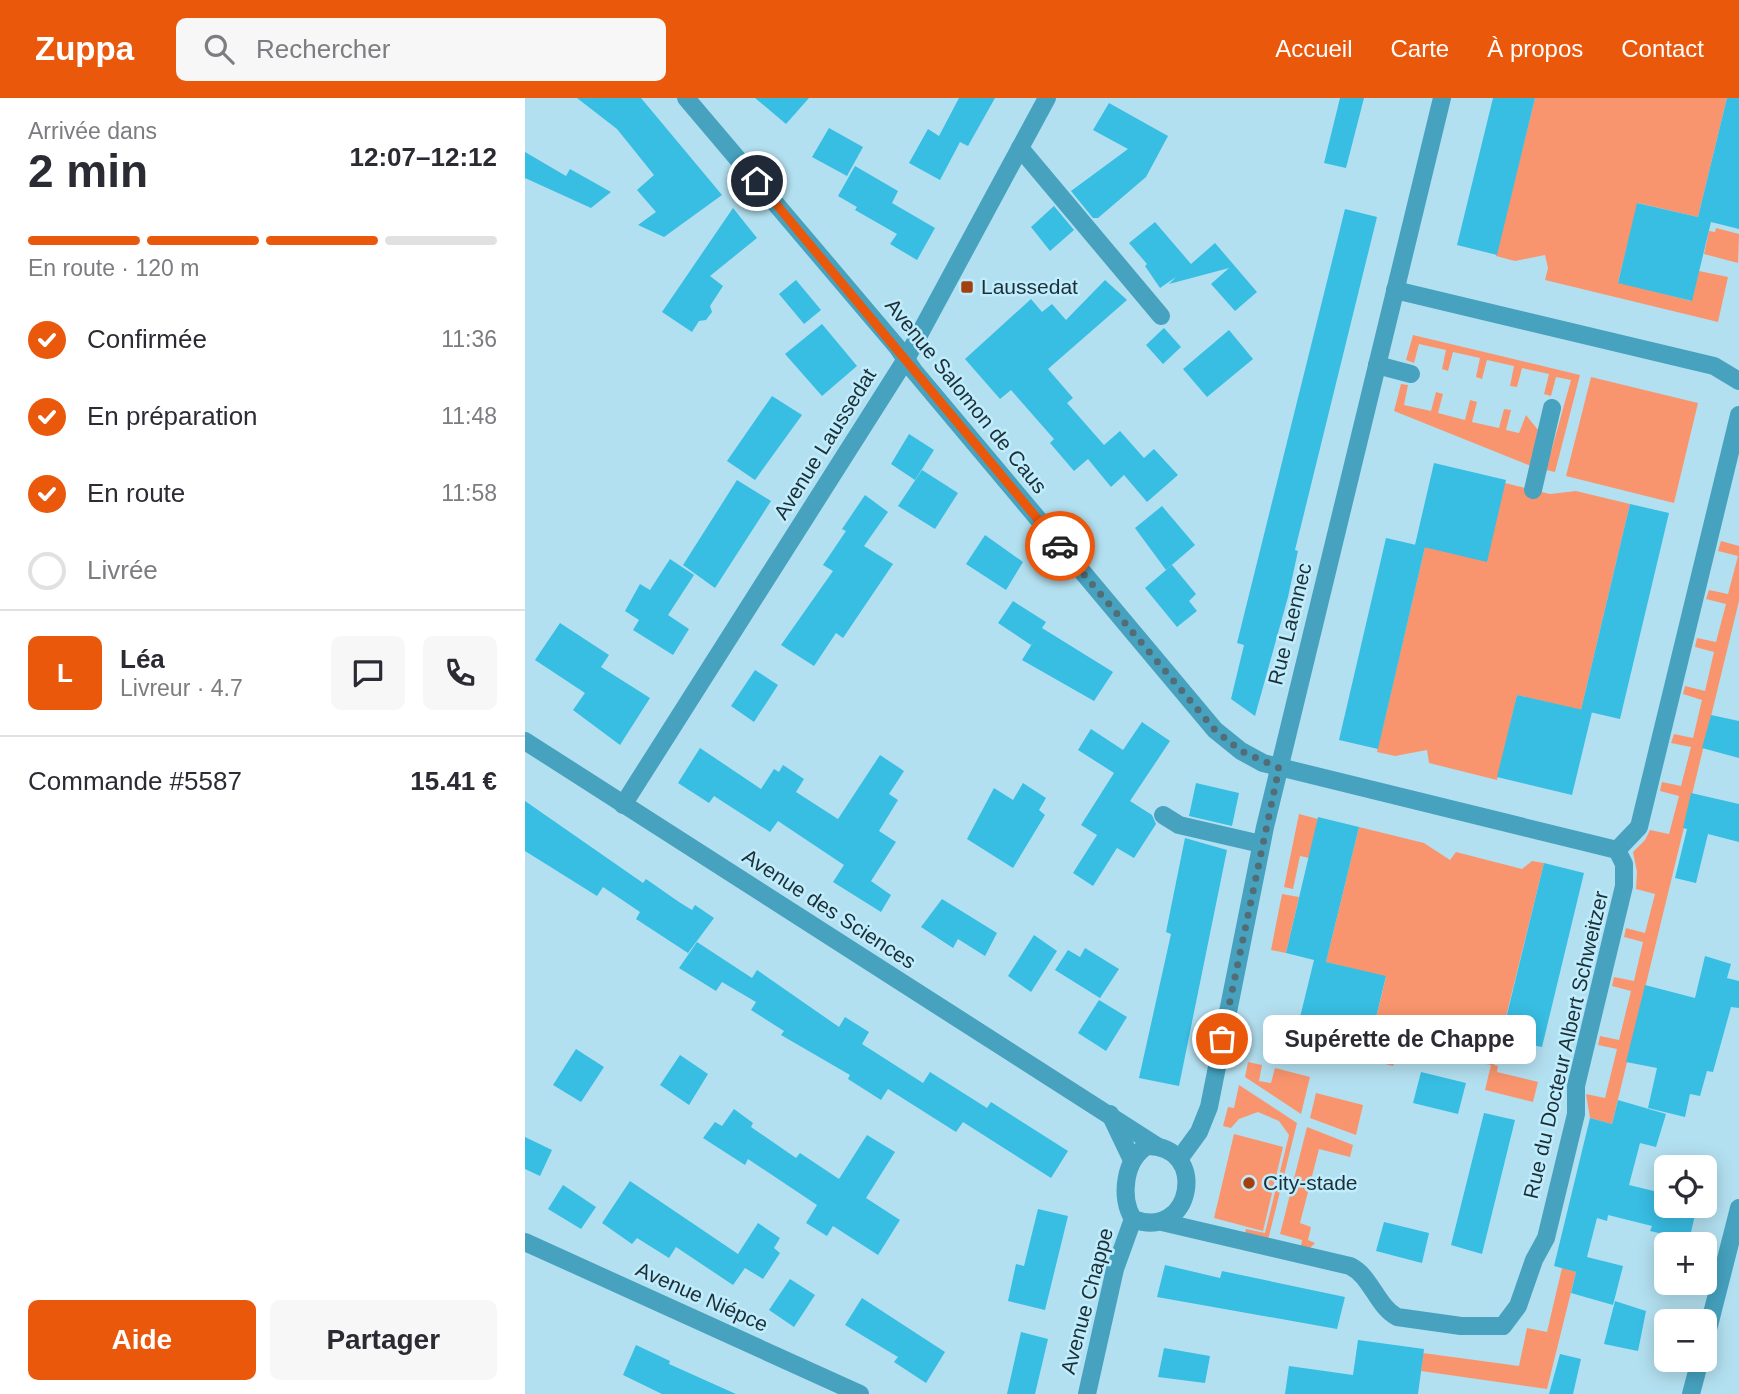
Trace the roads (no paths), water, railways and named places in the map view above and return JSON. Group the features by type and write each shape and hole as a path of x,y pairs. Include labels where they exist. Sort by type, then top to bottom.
{"street":[{"name":"Avenue Salomon de Caus","path":"686,98 1215,730 1241,751 1279,768 1617,850"},
{"name":"Avenue Laussedat","path":"623,805 906,359 1047,98"},
{"name":"Rue Laennec","path":"1180,1158 1199,1132 1209,1107 1261,844 1442,98"},
{"path":"1020,148 1161,316"},
{"path":"1395,290 1714,366 1739,366"},
{"path":"1377,365 1411,374"},
{"path":"1714,366 1739,381"},
{"path":"1533,490 1552,408"},
{"path":"1617,850 1639,827 1739,415"},
{"name":"Avenue des Sciences","path":"525,741 1157,1146"},
{"path":"1163,816 1179,825 1261,844"},
{"name":"Rue du Docteur Albert Schweitzer","path":"1162,1222 1326,1254 1355,1268 1388,1312 1397,1317 1491,1328 1503,1326 1513,1316 1546,1238 1576,1114 1576,1086 1624,886 1624,864 1617,850"},
{"path":"1110,1114 1132,1160"},
{"path":"1147,1146 1157,1146 1180,1158 1186,1176 1183,1195 1174,1216 1162,1222 1143,1223 1133,1219 1125,1196 1132,1160 1147,1146"},
{"path":"1713,1309 1739,1209"},
{"name":"Avenue Chappe","path":"1087,1394 1115,1269 1133,1219"},
{"name":"Avenue Niépce","path":"525,1242 860,1394"},
{"path":"1691,1394 1696,1372"}],"place":[{"name":"Laussedat","path":"967,287"},
{"name":"Supérette de Chappe","path":"1222,1039"},
{"name":"City-stade","path":"1249,1183"}]}
